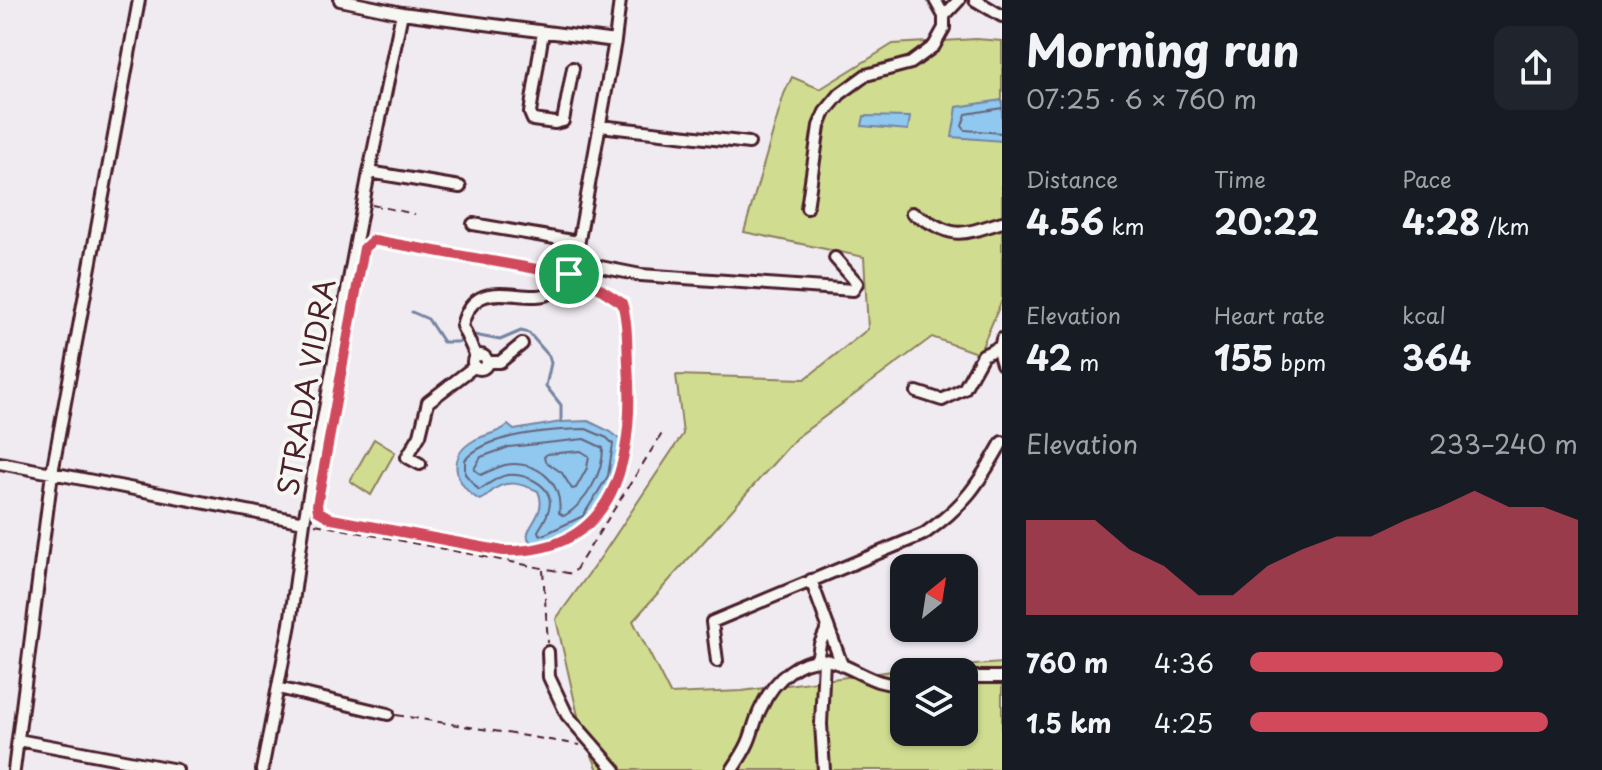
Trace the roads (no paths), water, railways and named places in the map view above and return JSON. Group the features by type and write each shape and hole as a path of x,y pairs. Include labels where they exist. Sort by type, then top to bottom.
{"street":[{"path":"14,770 52,473 139,0"},
{"path":"340,0 402,13 615,41"},
{"path":"522,344 500,362 487,362 481,369 466,338 465,316 471,306 484,297 503,293 551,294 564,284 575,262 620,0"},
{"path":"807,208 819,126 831,103 866,75 911,63 925,54 944,28 944,16 935,0"},
{"path":"944,16 959,0"},
{"path":"975,0 1002,16"},
{"name":"STRADA VIDRA","path":"262,770 304,522 402,13"},
{"path":"543,32 530,113 533,120 563,121 573,68"},
{"path":"600,126 749,143"},
{"path":"369,172 460,187"},
{"path":"912,213 953,234 965,234 1002,222"},
{"path":"473,224 578,242"},
{"path":"575,262 641,275 853,290 857,283 835,258"},
{"path":"1001,343 1002,364"},
{"path":"917,392 942,400 964,389 983,355 1001,343"},
{"path":"420,464 407,457 420,435 428,402 475,361"},
{"path":"717,661 712,622 924,534 948,517 978,485 1002,442"},
{"path":"0,463 304,522"},
{"path":"811,580 842,665"},
{"path":"824,770 820,644 828,626"},
{"path":"548,652 549,677 567,715 615,770"},
{"path":"732,770 769,693 796,666 821,660 842,665 870,680 890,682"},
{"path":"978,677 1002,677"},
{"path":"278,688 388,714"},
{"path":"18,740 177,770"}],"water":[{"path":"1002,100 1002,141 952,137 957,107"},
{"path":"864,116 910,117 908,130 862,126"},
{"path":"588,421 619,439 618,473 607,498 592,518 567,534 537,546 530,541 529,530 540,510 538,491 508,484 480,500 460,480 457,472 459,455 477,439 508,425 514,430"}],"waterway":[{"path":"412,312 428,319 443,342 459,342 474,335 500,340 521,331 529,333 549,356 551,363 546,386 561,405 561,422"}]}
